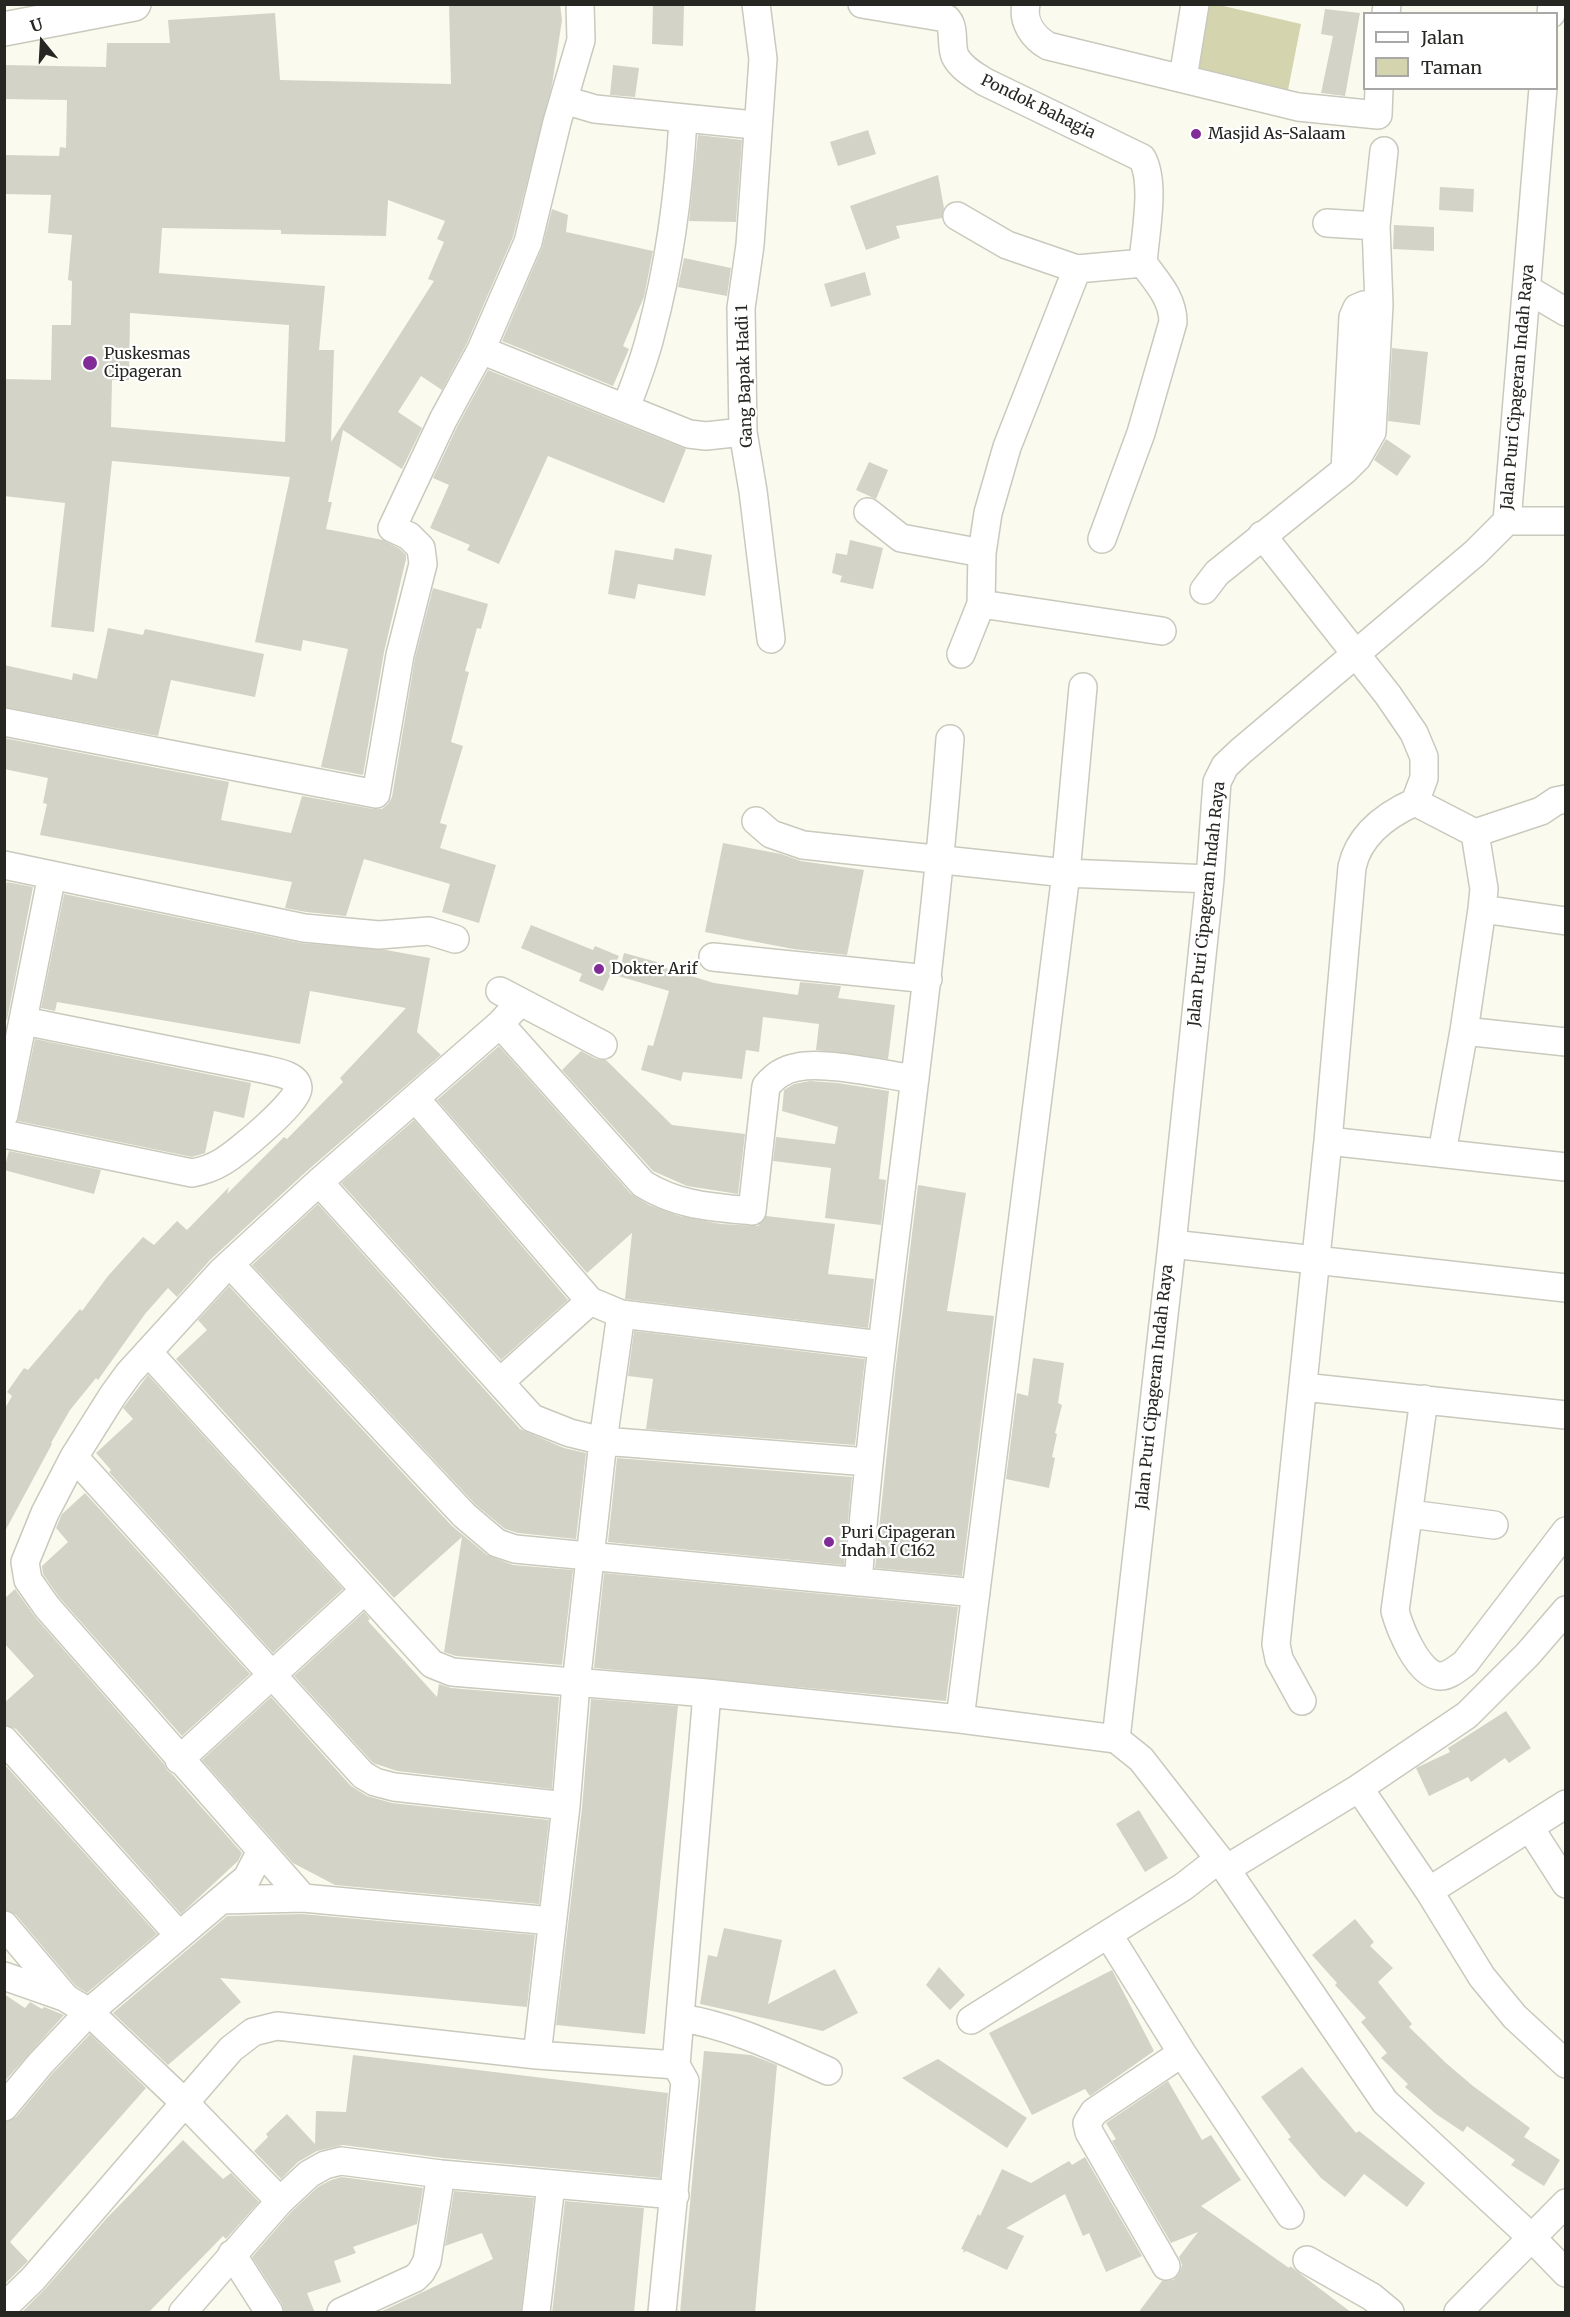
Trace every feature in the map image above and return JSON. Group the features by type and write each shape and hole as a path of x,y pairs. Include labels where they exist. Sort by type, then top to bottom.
{"street":[{"path":"4,29 134,4"},
{"path":"4,722 376,794 400,655 423,564 421,548 409,536 392,528 443,420 481,350 528,242 581,40 580,4"},
{"name":"Gang Bapak Hadi 1","path":"756,4 763,59 750,245 724,434 753,491 771,639"},
{"name":"Pondok Bahagia","path":"862,4 946,18 950,24 955,56 966,70 985,82 1142,158 1147,166 1149,178 1143,263"},
{"path":"1026,4 1024,15 1035,39 1048,46 1298,107 1378,102"},
{"path":"1183,78 1195,4"},
{"name":"Jalan Puri Cipageran Indah Raya","path":"1116,1739 1172,1244 1210,879 1217,782 1225,766 1475,553 1507,521 1544,90"},
{"path":"564,100 595,109 744,124"},
{"path":"626,408 650,336 662,288 672,236 683,119"},
{"path":"1204,590 1217,573 1346,470 1357,458 1372,432 1379,305 1376,226 1384,151"},
{"path":"957,216 1007,245 1077,269 1143,263 1169,299 1173,310 1173,322 1141,433 1102,538"},
{"path":"1327,223 1376,226"},
{"path":"962,654 981,604 982,554 988,513 1007,447 1077,269"},
{"path":"1527,289 1566,312"},
{"path":"481,350 689,434 724,434"},
{"path":"868,512 901,538 982,554"},
{"path":"1507,521 1566,520"},
{"path":"1262,535 1356,653 1414,733 1424,757 1424,778 1415,802 1393,812 1362,841 1354,855 1328,1141 1276,1644 1279,1659 1302,1701"},
{"path":"981,604 1162,631"},
{"path":"960,1719 1066,873 1083,687"},
{"path":"858,1582 881,1345 928,979 941,859 950,739"},
{"path":"1415,802 1474,833 1541,811 1556,801 1566,799"},
{"path":"756,821 771,834 803,845 1066,873 1210,879"},
{"path":"1442,1153 1464,1031 1484,889 1474,833"},
{"path":"4,865 304,928 379,935 429,931 455,939"},
{"path":"4,1115 52,875"},
{"path":"1482,909 1566,921"},
{"path":"713,957 928,979"},
{"path":"303,1898 47,1607 28,1580 25,1562 45,1513 74,1457 113,1395 148,1352 230,1264 319,1182 500,1024 510,996 603,1045"},
{"path":"4,1134 192,1173 207,1170 224,1161 274,1119 297,1095 298,1088 294,1079 289,1076 24,1021"},
{"path":"500,1024 644,1184 661,1195 689,1205 752,1212 766,1086 776,1076 799,1066 829,1067 915,1079"},
{"path":"1464,1031 1566,1042"},
{"path":"415,1098 590,1301 621,1314 881,1345"},
{"path":"1328,1141 1566,1167"},
{"path":"319,1182 532,1418 570,1433 603,1441 868,1462"},
{"path":"1172,1244 1315,1262 1566,1288"},
{"path":"230,1264 464,1515 497,1543 515,1549 591,1557 976,1593"},
{"path":"500,1382 590,1301"},
{"path":"537,2055 566,1806 576,1684 603,1441 621,1314"},
{"path":"148,1352 432,1664 452,1672 707,1693 960,1719 1116,1739 1141,1759 1222,1864 1385,2102 1531,2237 1566,2273"},
{"path":"1303,1388 1566,1414"},
{"path":"1424,1399 1395,1611 1400,1630 1426,1669 1438,1676 1447,1675 1465,1664 1566,1531"},
{"path":"74,1457 363,1775 375,1782 394,1787 566,1806"},
{"path":"1410,1514 1494,1525"},
{"path":"180,1760 364,1591"},
{"path":"971,2020 1183,1887 1222,1864 1245,1855 1359,1788 1467,1715 1528,1654 1566,1610"},
{"path":"662,2313 685,2081 676,2065 707,1693"},
{"path":"4,1740 178,1934"},
{"path":"1359,1788 1429,1891 1482,1977 1515,2017 1566,2064"},
{"path":"1429,1891 1566,1804"},
{"path":"1530,1828 1566,1884"},
{"path":"4,2107 40,2064 89,2012 178,1934 247,1878 261,1851"},
{"path":"222,1900 303,1898 552,1921"},
{"path":"4,1924 64,1997"},
{"path":"1108,1934 1182,2054 1290,2215"},
{"path":"4,1976 64,1997 89,2012 185,2103 280,2201"},
{"path":"680,2018 697,2020 769,2044 828,2071"},
{"path":"4,2307 33,2279 231,2049 253,2032 278,2026 537,2055 676,2065"},
{"path":"1166,2266 1089,2132 1087,2123 1094,2112 1182,2054"},
{"path":"183,2313 280,2201 309,2174 325,2165 341,2161 441,2174 675,2196"},
{"path":"341,2313 415,2278 421,2272 427,2261 441,2174"},
{"path":"536,2313 551,2185"},
{"path":"1458,2313 1566,2203"},
{"path":"232,2254 269,2313"},
{"path":"1308,2260 1372,2297 1390,2313"}],"green space":[{"path":"1203,5 1219,5 1301,24 1287,95 1194,75"}],"building":[{"path":"449,4 560,4 562,20 552,85 513,237 467,343 442,390 421,376 398,412 422,428 402,469 343,430 328,502 332,502 326,529 383,540 406,555 384,652 363,775 321,767 348,649 303,640 301,651 255,642 290,477 112,461 94,632 51,627 65,503 4,496 4,379 51,380 52,325 71,325 72,281 68,280 72,235 48,233 51,195 4,194 4,155 59,156 60,147 66,148 67,100 4,99 4,65 106,67 107,43 170,43 168,20 275,13 280,80 451,84","holes":["388,200 445,221 437,239 444,242 428,279 434,281 331,442 334,350 319,350 325,286 159,273 162,228 281,230 281,234 386,236","130,313 289,325 285,442 111,427 112,380 129,380"]},
{"path":"653,4 684,4 683,46 652,44"},
{"path":"1325,9 1360,13 1345,96 1321,93 1333,36 1321,34"},
{"path":"613,65 639,68 635,97 610,95"},
{"path":"868,130 876,154 838,166 830,142"},
{"path":"698,135 742,140 736,222 689,221"},
{"path":"938,175 944,208 942,218 896,226 900,238 866,250 850,206"},
{"path":"1440,187 1474,189 1473,212 1439,210"},
{"path":"552,209 568,215 566,232 653,251 644,297 623,346 629,349 613,386 502,341 542,248"},
{"path":"1394,225 1434,227 1434,251 1393,249"},
{"path":"684,258 731,268 727,296 678,287"},
{"path":"865,272 871,295 831,307 824,284"},
{"path":"1392,348 1428,352 1420,425 1388,421"},
{"path":"488,370 686,449 664,503 548,456 499,564 467,550 470,545 430,528 449,485 433,478"},
{"path":"1386,439 1411,456 1397,476 1374,460"},
{"path":"869,462 888,470 876,499 856,490"},
{"path":"850,540 883,548 873,589 840,582 842,576 832,573 836,553 847,555"},
{"path":"675,548 712,555 705,596 638,584 635,599 608,594 615,550 673,560"},
{"path":"433,588 488,604 481,629 477,628 465,671 469,672 451,742 463,746 440,823 447,825 440,848 496,865 479,923 442,912 450,884 364,859 346,916 285,908 292,882 40,835 47,804 43,803 48,778 4,769 4,738 229,782 221,820 291,833 302,796 382,809 392,797 415,658"},
{"path":"108,628 143,635 145,629 264,654 255,697 171,680 158,736 4,707 4,665 72,680 73,673 97,679"},
{"path":"723,843 781,854 801,861 864,870 847,955 793,949 705,932"},
{"path":"7,882 33,887 7,1020 4,1019 4,893"},
{"path":"64,894 301,943 386,950 430,958 417,1032 441,1055 308,1170 210,1260 177,1297 168,1288 145,1314 98,1380 96,1378 70,1410 4,1533 4,1410 12,1396 7,1392 24,1368 28,1370 80,1309 82,1311 108,1276 143,1237 154,1245 177,1221 187,1230 229,1187 227,1194 284,1137 287,1139 343,1082 340,1078 406,1008 310,991 300,1044 57,1002 55,1011 41,1008"},
{"path":"531,925 593,950 595,946 619,956 603,991 579,981 582,974 521,948"},
{"path":"624,953 657,962 656,965 714,983 798,995 800,982 841,986 838,998 895,1005 888,1059 816,1050 819,1024 763,1017 759,1052 746,1050 742,1079 683,1072 681,1081 641,1070 648,1045 653,1046 669,991 618,976"},
{"path":"35,1039 251,1083 244,1118 214,1111 205,1153 192,1157 18,1121"},
{"path":"499,1046 631,1194 649,1205 679,1216 721,1224 758,1226 766,1216 835,1224 828,1274 874,1279 868,1328 625,1299 632,1233 587,1273 437,1100"},
{"path":"581,1051 596,1059 606,1060 672,1125 745,1134 738,1194 687,1186 653,1171 562,1070"},
{"path":"810,1081 889,1091 879,1179 886,1180 881,1225 825,1218 831,1168 773,1161 776,1137 835,1144 838,1127 782,1111 784,1090 794,1084"},
{"path":"414,1120 568,1300 501,1360 341,1183"},
{"path":"9,1151 101,1170 94,1194 4,1170"},
{"path":"918,1185 966,1193 947,1311 994,1316 962,1576 875,1568 895,1373"},
{"path":"318,1204 520,1429 564,1448 586,1453 576,1539 518,1533 505,1529 475,1504 252,1265"},
{"path":"229,1286 452,1526 487,1555 513,1565 573,1570 562,1665 456,1656 444,1652 462,1537 394,1598 176,1359 207,1330 198,1320"},
{"path":"634,1331 865,1359 855,1445 646,1429 653,1379 628,1376"},
{"path":"1033,1358 1064,1363 1058,1403 1062,1405 1055,1433 1057,1434 1052,1457 1055,1458 1049,1488 1006,1479 1017,1393 1028,1396"},
{"path":"148,1375 343,1589 273,1653 109,1472 111,1470 96,1453 133,1419 123,1408"},
{"path":"617,1458 852,1477 844,1565 608,1542"},
{"path":"85,1493 250,1674 182,1736 59,1597 43,1574 42,1566 68,1542 56,1528 62,1514"},
{"path":"604,1573 958,1607 946,1701 594,1668"},
{"path":"15,1589 35,1617 242,1853 238,1861 181,1914 16,1729 4,1725 4,1703 34,1676 4,1643 4,1599"},
{"path":"364,1612 370,1619 368,1621 437,1697 439,1684 451,1688 559,1697 552,1789 397,1771 373,1763 294,1676"},
{"path":"271,1697 351,1786 367,1796 392,1803 549,1820 539,1904 335,1885 293,1863 202,1760"},
{"path":"591,1699 678,1706 645,2034 556,2025 582,1808"},
{"path":"1506,1711 1531,1748 1509,1763 1505,1758 1471,1782 1468,1777 1429,1796 1416,1768 1450,1752 1448,1748"},
{"path":"4,1767 7,1767 157,1934 87,1993 76,1986 16,1915 4,1910"},
{"path":"1139,1810 1168,1858 1145,1872 1116,1824"},
{"path":"302,1914 535,1935 527,2007 220,1978 241,2002 168,2065 113,2013 227,1916"},
{"path":"1355,1919 1374,1942 1370,1946 1393,1968 1378,1982 1412,2024 1409,2027 1473,2086 1530,2128 1524,2137 1560,2160 1544,2186 1511,2165 1515,2160 1467,2126 1463,2132 1436,2114 1405,2087 1408,2084 1381,2058 1387,2053 1361,2022 1366,2018 1335,1985 1337,1983 1312,1955"},
{"path":"724,1928 782,1940 768,2004 835,1969 858,2013 823,2031 700,2004 708,1955 717,1957"},
{"path":"939,1967 965,1995 950,2010 926,1985"},
{"path":"1112,1970 1154,2051 1090,2096 1085,2089 1032,2115 989,2033"},
{"path":"4,1994 25,2008 30,2002 42,2009 44,2007 64,2015 4,2082"},
{"path":"90,2034 146,2088 10,2242 28,2261 4,2285 4,2122 16,2117"},
{"path":"704,2051 751,2055 777,2065 755,2313 680,2313"},
{"path":"353,2055 668,2093 660,2178 443,2158 343,2145 317,2151 298,2162 281,2179 254,2151 268,2137 266,2134 287,2114 315,2144 316,2111 346,2112"},
{"path":"938,2059 1027,2118 1007,2148 902,2078"},
{"path":"1302,2067 1356,2133 1359,2131 1425,2183 1407,2207 1364,2174 1345,2197 1321,2178 1288,2139 1291,2137 1261,2097"},
{"path":"1168,2081 1202,2140 1211,2135 1241,2180 1201,2206 1289,2268 1290,2266 1352,2313 1138,2313 1162,2281 1173,2280 1179,2274 1182,2265 1179,2257 1198,2232 1171,2243 1112,2141 1116,2139 1106,2123"},
{"path":"183,2140 223,2179 231,2173 259,2202 226,2239 223,2236 148,2313 21,2313 106,2219"},
{"path":"1085,2157 1142,2256 1106,2272 1089,2233 1083,2236 1065,2194 1006,2228 1024,2236 1007,2270 966,2251 963,2253 964,2250 961,2249 978,2214 980,2216 1002,2169 1031,2183 1069,2161 1072,2165"},
{"path":"342,2177 423,2188 417,2224 353,2247 356,2253 334,2261 341,2282 307,2293 315,2313 285,2313 282,2304 252,2257 291,2212 318,2187"},
{"path":"454,2191 534,2198 521,2313 378,2313 493,2259 482,2233 445,2246"},
{"path":"565,2201 644,2208 634,2313 552,2313"}],"place":[{"name":"Masjid As-Salaam","path":"1196,134"},
{"name":"Puskesmas Cipageran","path":"90,363"},
{"name":"Dokter Arif","path":"599,969"},
{"name":"Puri Cipageran Indah I C162","path":"829,1542"}]}
